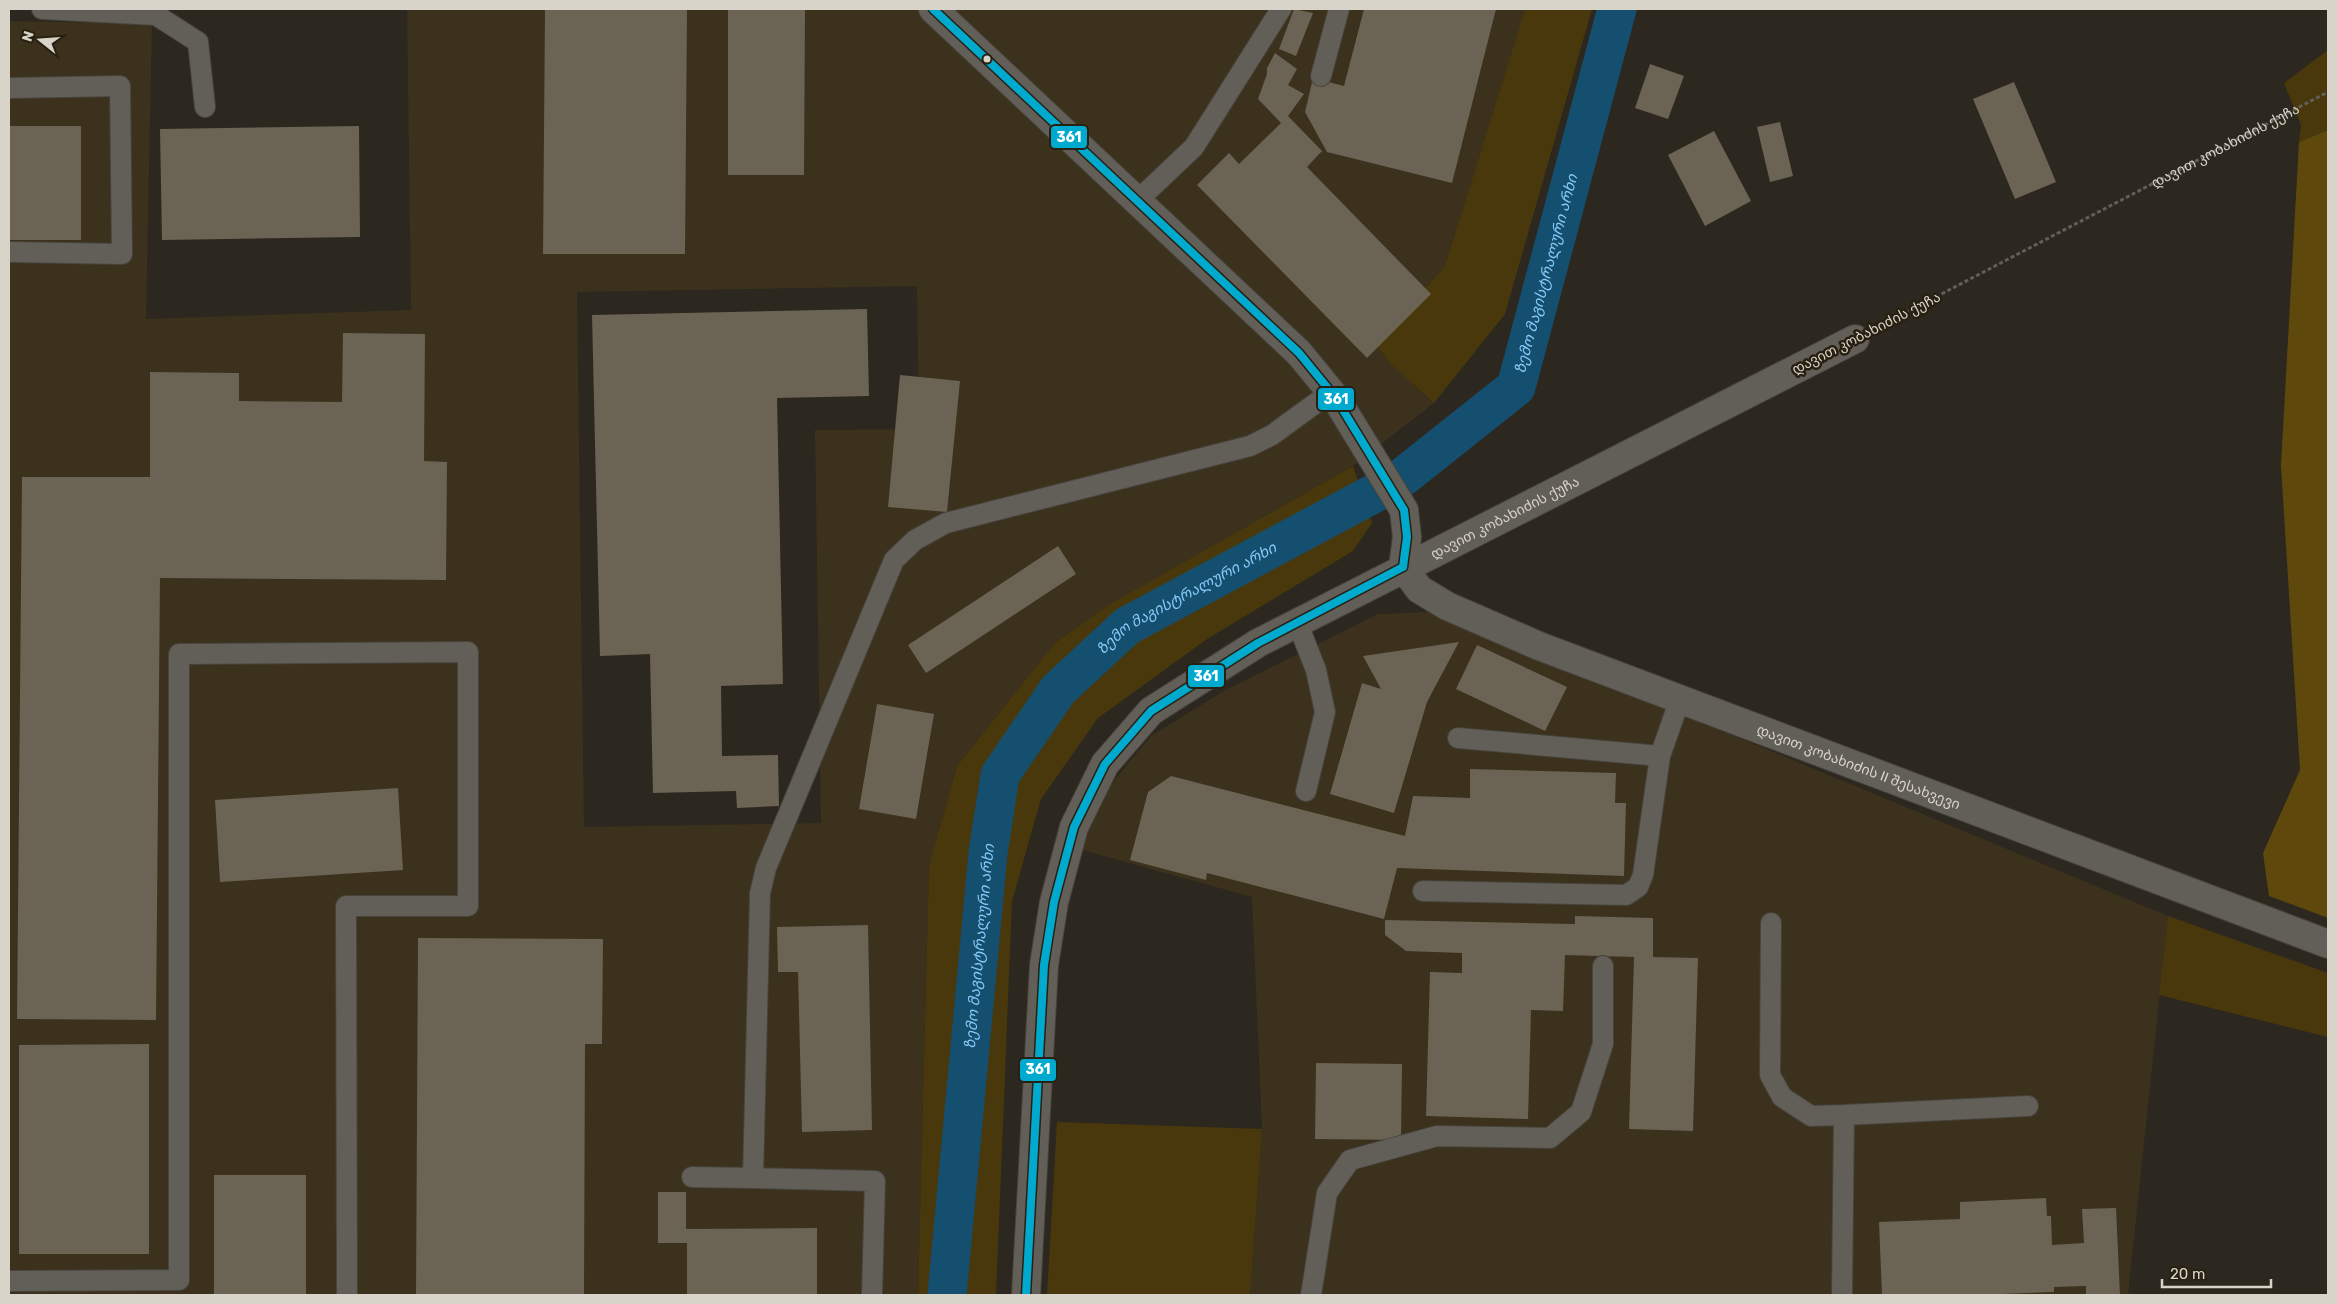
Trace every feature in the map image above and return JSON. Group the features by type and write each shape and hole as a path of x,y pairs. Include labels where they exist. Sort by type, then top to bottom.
{"street":[{"path":"933,9 952,19 1137,201 1299,353 1331,392 1404,510 1408,537 1403,567"},
{"name":"დავით კობახიძის ქუჩა","path":"1026,1295 1044,965 1054,902 1074,827 1105,764 1151,711 1258,642 1855,339"},
{"name":"დავით კობახიძის II შესახვევი","path":"1403,567 1419,589 1447,606 1538,646 2328,944"}],"lane":[{"path":"42,9 156,16 198,42 205,107"},
{"path":"1137,201 1194,146 1281,9"},
{"path":"1321,76 1339,9"},
{"path":"9,88 120,86 122,254 9,252"},
{"path":"753,1178 760,893 766,868 894,560 915,540 946,523 1250,446 1272,435 1331,392"},
{"path":"1297,622 1316,670 1325,712 1306,791"},
{"path":"9,1281 89,1288 179,1280 178,654 468,652 468,906 346,906 347,1295"},
{"path":"1423,891 1626,895 1638,887 1643,876 1660,756 1680,699"},
{"path":"1458,738 1660,756"},
{"path":"1771,924 1770,1075 1782,1097 1811,1116 2028,1106"},
{"path":"1311,1295 1327,1194 1350,1160 1437,1136 1550,1138 1581,1112 1602,1044 1603,966"},
{"path":"1842,1295 1844,1114"},
{"path":"692,1177 875,1181 872,1295"}],"path":[{"name":"დავით კობახიძის ქუჩა","path":"1855,339 2328,92"}],"shaded area":[{"path":"407,9 1525,9 1445,266 1376,345 1392,365 1434,403 1353,466 1110,604 1054,644 957,766 929,865 918,1295 9,1295 9,21 152,24 146,319 411,310","holes":["917,286 919,429 815,430 821,823 584,827 577,292"]},
{"path":"1525,9 1592,9 1505,314 1434,403 1392,365 1376,345 1445,266"},
{"path":"2328,50 2328,130 2299,142 2301,125 2284,83"},
{"path":"2328,130 2328,918 2269,896 2263,853 2300,770 2281,465 2299,142"},
{"path":"1353,466 1372,523 1353,551 1207,639 1098,718 1041,799 1012,901 996,1295 918,1295 929,865 957,766 1054,644 1110,604"},
{"path":"1430,612 1456,620 2168,916 2128,1295 1250,1295 1262,1129 1252,897 1079,849 1103,794 1151,736 1227,689 1378,614"},
{"path":"2168,916 2328,973 2328,1037 2159,995"},
{"path":"1057,1122 1262,1129 1250,1295 1047,1295"}],"building":[{"path":"545,9 687,9 685,254 543,254"},
{"path":"728,9 805,9 804,175 728,175"},
{"path":"1294,9 1313,13 1296,56 1279,49"},
{"path":"1364,9 1496,9 1452,183 1327,152 1305,112 1313,78 1344,86"},
{"path":"1275,53 1297,69 1288,85 1304,94 1288,116 1322,151 1307,167 1431,294 1367,358 1197,185 1229,153 1239,164 1281,123 1258,99 1267,74 1267,68"},
{"path":"1650,64 1684,76 1668,119 1635,108"},
{"path":"2014,82 2056,182 2015,199 1973,99"},
{"path":"1780,122 1793,176 1770,182 1757,127"},
{"path":"9,126 81,126 81,240 9,240"},
{"path":"359,126 360,237 162,240 160,129"},
{"path":"1714,131 1751,201 1705,226 1668,155"},
{"path":"867,309 869,396 777,398 783,684 721,686 722,756 778,755 779,806 737,808 736,791 653,793 650,654 600,656 592,315"},
{"path":"343,333 425,334 424,461 447,462 446,580 160,578 156,1020 17,1019 22,477 150,477 150,372 239,373 239,401 342,402"},
{"path":"900,375 960,381 947,512 888,507"},
{"path":"1058,546 1076,574 926,673 908,645"},
{"path":"1459,642 1427,702 1394,813 1330,794 1362,683 1381,689 1363,656"},
{"path":"1477,645 1567,687 1545,731 1456,689"},
{"path":"877,704 934,714 916,819 859,809"},
{"path":"1470,769 1616,773 1615,803 1626,803 1624,876 1397,868 1384,919 1207,873 1206,880 1130,860 1148,792 1171,776 1405,836 1413,796 1470,798"},
{"path":"398,788 403,870 220,882 215,800"},
{"path":"1575,916 1653,918 1653,957 1698,958 1693,1131 1629,1129 1634,957 1565,955 1563,1011 1531,1010 1528,1119 1426,1116 1430,972 1462,973 1462,953 1406,951 1385,935 1385,920 1575,924"},
{"path":"868,925 872,1130 802,1132 798,972 778,972 777,927"},
{"path":"418,938 603,939 602,1044 585,1044 584,1295 416,1295"},
{"path":"149,1044 149,1254 19,1254 19,1045"},
{"path":"1316,1063 1402,1064 1401,1140 1315,1139"},
{"path":"214,1175 306,1175 306,1295 214,1295"},
{"path":"658,1192 686,1192 686,1229 817,1228 817,1295 687,1295 687,1243 658,1243"},
{"path":"2046,1198 2047,1216 2051,1216 2052,1245 2084,1243 2082,1209 2116,1208 2120,1295 2086,1295 2086,1286 2054,1287 2054,1292 1976,1295 1882,1295 1879,1222 1960,1219 1960,1202"}],"waterway":[{"name":"ზემო მაგისტრალური არხი","path":"947,1295 988,853 1000,775 1058,690 1127,626 1399,480 1516,387 1617,9"}],"transit line":[{"name":"361","path":"933,9 1299,353 1335,397 1404,510 1407,537 1403,567"},
{"name":"361","path":"1026,1295 1044,965 1054,902 1074,827 1105,764 1151,711 1258,643 1403,567"}]}
